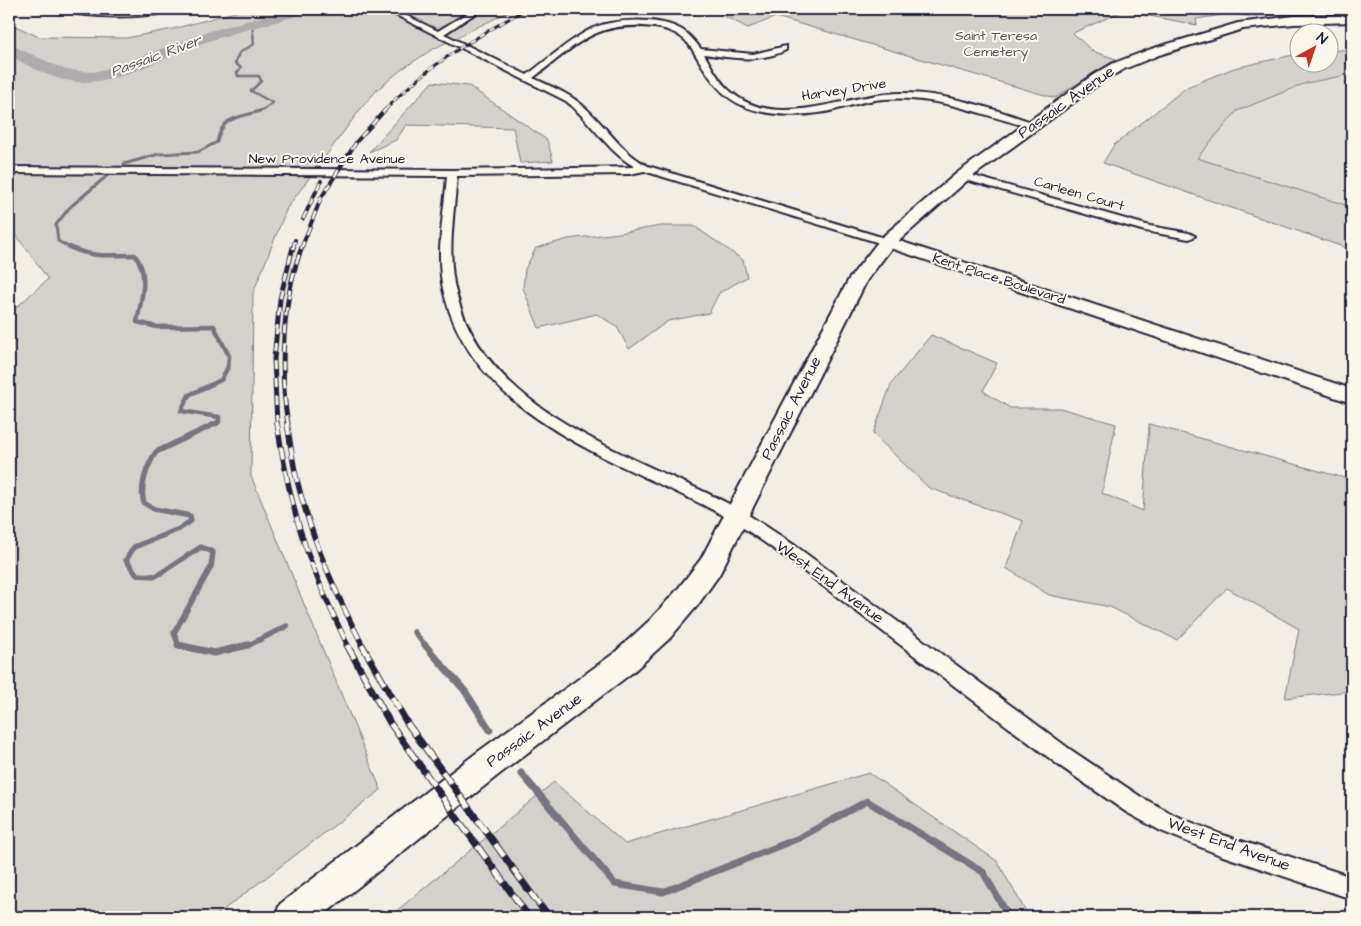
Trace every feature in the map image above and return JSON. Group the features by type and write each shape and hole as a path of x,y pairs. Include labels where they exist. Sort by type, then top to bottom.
{"main road":[{"name":"Passaic Avenue","path":"293,917 486,765 623,663 660,629 687,598 710,567 852,288 868,263 887,242 962,176 1098,78 1127,62 1251,24 1294,20 1352,19"}],"street":[{"path":"64,9 110,14 171,9"},
{"path":"388,9 556,92 581,108 622,155 644,168"},
{"path":"439,34 479,9"},
{"name":"Harvey Drive","path":"528,78 592,32 613,26 640,24 670,28 686,36 729,95 740,103 785,111 809,111 875,97 914,96 962,103 1032,125"},
{"path":"697,51 754,56 772,54 783,48"},
{"name":"New Providence Avenue","path":"9,170 452,173 630,171 644,168"},
{"name":"Kent Place Boulevard","path":"644,168 887,242 1352,396"},
{"name":"West End Avenue","path":"452,173 446,273 450,298 459,323 473,349 494,375 520,400 549,420 586,441 737,516 791,552 1110,790 1145,811 1188,832 1352,888"},
{"name":"Carleen Court","path":"962,176 1149,229 1189,236"}],"shaded area":[{"path":"1352,74 1352,207 1197,158 1237,111 1306,83"}],"green space":[{"path":"246,9 514,9 433,49 402,69 377,90 362,107 287,208 253,293 251,476 381,790 214,917 9,917 9,314 48,279 9,225 9,23 39,37 126,38 173,29"},
{"name":"Saint Teresa Cemetery","path":"710,9 1352,9 1352,11 1250,16 1228,14 1196,19 1197,25 1123,11 1073,33 1092,51 1116,59 1055,98 776,17 748,28"},
{"path":"1352,49 1352,74 1306,83 1237,111 1197,158 1352,207 1352,250 1103,163 1114,145 1187,87 1234,68 1288,56 1288,72 1338,72 1338,50"},
{"path":"432,82 469,86 547,140 553,161 520,163 513,128 406,125 396,140 369,152"},
{"path":"661,226 694,226 743,260 747,277 719,293 709,313 668,321 629,349 617,327 597,314 539,328 523,288 525,269 536,248 568,239"},
{"path":"931,335 997,363 983,391 1010,408 1060,408 1116,424 1102,493 1143,511 1149,424 1352,480 1352,691 1285,698 1299,629 1227,588 1177,640 1110,607 1049,595 1006,568 1023,521 929,488 873,434 891,384"},
{"path":"869,773 997,861 1029,917 389,917 554,782 625,844"}],"waterway":[{"name":"Passaic River","path":"9,49 61,74 79,77 93,76 119,71 181,46 305,9"},
{"path":"252,24 254,44 239,53 235,63 241,68 237,73 238,76 259,76 261,81 251,91 273,103 262,110"},
{"path":"124,164 159,154 198,152 217,142 220,132 229,121 265,109"},
{"path":"72,249 58,241 56,225 69,208 108,175"},
{"path":"70,247 78,251 94,254 135,255 140,263 143,279 137,322 157,327 214,326 229,356 228,367 221,380 189,395 181,411 219,417 219,422 217,423"},
{"path":"179,645 174,633 211,567 213,552 201,547 156,576 137,575 126,560 134,547 179,529 191,521 190,516 154,509 144,503 143,484 156,452 217,423"},
{"path":"243,646 287,626"},
{"path":"414,632 426,646"},
{"path":"179,645 214,653 248,645"},
{"path":"425,645 465,691 490,730"},
{"path":"521,773 615,884 663,892 799,838 867,801 983,872 1009,917"}],"railway":[{"path":"386,109 417,79 434,66 469,42 526,9"},
{"path":"301,249 321,198 357,141 386,109"},
{"path":"303,219 321,181"},
{"path":"293,249 295,240"},
{"path":"277,424 274,359 280,299 293,247"},
{"path":"288,424 284,381 284,335 290,289 302,247"},
{"path":"277,423 287,480 302,536 317,578 348,646"},
{"path":"287,423 296,476 308,520 333,584 363,646"},
{"path":"347,645 390,723 529,917"},
{"path":"362,645 407,723 541,907 551,917"}]}
